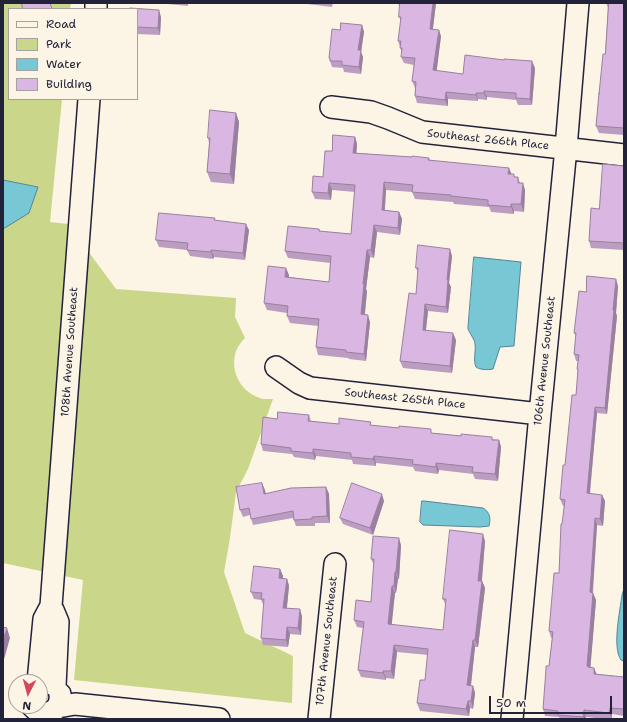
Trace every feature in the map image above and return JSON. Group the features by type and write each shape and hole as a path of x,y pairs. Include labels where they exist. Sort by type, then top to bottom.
{"street":[{"name":"106th Avenue Southeast","path":"512,719 566,148 578,3"},
{"name":"108th Avenue Southeast","path":"48,695 58,622 51,606 89,100"},
{"name":"Southeast 266th Place","path":"332,107 371,112 422,132 624,155"},
{"name":"Southeast 265th Place","path":"276,367 298,383 310,388 540,414"},
{"name":"107th Avenue Southeast","path":"319,719 335,564"},
{"path":"48,702 219,719"}],"green space":[{"path":"3,3 71,3 70,8 8,8 8,100 62,100 50,222 68,224 116,289 236,298 235,317 245,338 236,351 234,359 236,374 243,387 249,392 263,399 273,399 248,469 236,492 224,572 245,633 293,656 292,703 74,680 83,580 3,563 3,229 38,187 3,180"}],"water":[{"path":"3,180 38,187 29,213 3,229"},
{"path":"474,257 521,262 514,346 500,347 493,369 486,370 476,367 475,342 468,329"},
{"path":"422,501 483,508 489,516 489,526 423,525 420,522"},
{"path":"624,589 624,661 621,660 618,654 617,629"}],"building":[{"path":"22,3 50,3 52,8 23,8"},
{"path":"400,3 433,3 430,29 439,30 433,70 463,74 465,55 504,60 532,61 530,99 516,98 516,93 484,91 484,93 476,93 476,95 446,92 445,100 415,96 416,82 412,81 415,58 401,57 401,41 398,41 401,17 399,17"},
{"path":"609,3 624,3 624,128 596,126 603,54 605,54"},
{"path":"138,9 159,10 158,28 138,27"},
{"path":"341,23 362,25 358,50 361,50 359,67 342,65 342,61 330,61 332,29 340,30"},
{"path":"210,110 236,113 230,174 207,172 210,138 208,138"},
{"path":"333,135 355,137 353,153 412,156 429,158 428,160 509,168 508,174 514,174 514,177 518,177 518,183 523,183 521,204 511,204 511,207 488,205 488,200 412,192 413,185 384,182 382,210 399,212 398,228 374,225 371,250 367,250 361,314 368,315 364,354 346,352 346,350 316,347 319,319 287,316 288,306 264,303 268,266 286,268 285,277 329,282 331,256 285,251 288,226 351,234 355,185 329,183 328,193 312,192 313,176 323,177 325,151 332,151"},
{"path":"603,164 624,166 624,243 589,241 591,208 599,209"},
{"path":"159,213 215,218 214,220 246,224 243,253 211,250 211,252 187,250 188,243 156,240"},
{"path":"418,245 450,249 446,307 425,304 423,330 453,333 450,366 400,361 409,293 416,294"},
{"path":"587,276 616,279 605,408 595,407 587,493 602,495 600,519 595,518 590,592 593,593 587,666 594,668 594,674 624,677 624,709 610,708 609,713 584,710 583,717 558,715 558,711 543,709 546,666 549,666 553,632 549,631 554,573 559,573 561,524 565,500 560,499 563,465 565,465 572,395 576,395 579,355 574,354 576,333 574,333 579,291 586,292"},
{"path":"278,412 309,415 308,421 339,424 339,418 371,422 370,425 431,429 431,433 492,437 492,440 499,440 495,474 472,472 473,467 436,463 436,467 412,464 413,460 374,456 373,459 351,457 351,453 313,449 313,453 291,451 291,448 261,444 263,417 277,419"},
{"path":"262,483 264,494 291,488 326,487 327,516 294,520 293,511 251,519 249,508 240,510 236,487"},
{"path":"352,483 382,494 370,528 340,518"},
{"path":"450,530 483,534 478,581 482,581 475,640 473,640 467,685 473,686 471,701 468,701 466,709 417,703 420,680 425,680 428,649 394,645 391,671 383,671 383,673 358,670 364,622 354,620 356,600 371,602 374,559 371,559 373,536 399,538 396,572 394,586 392,586 388,624 443,630 446,599 443,599"},
{"path":"254,566 280,569 279,578 287,579 283,608 300,609 298,628 287,627 286,640 261,638 264,599 261,599 262,593 251,592"},
{"path":"3,627 7,628 3,640"}]}
